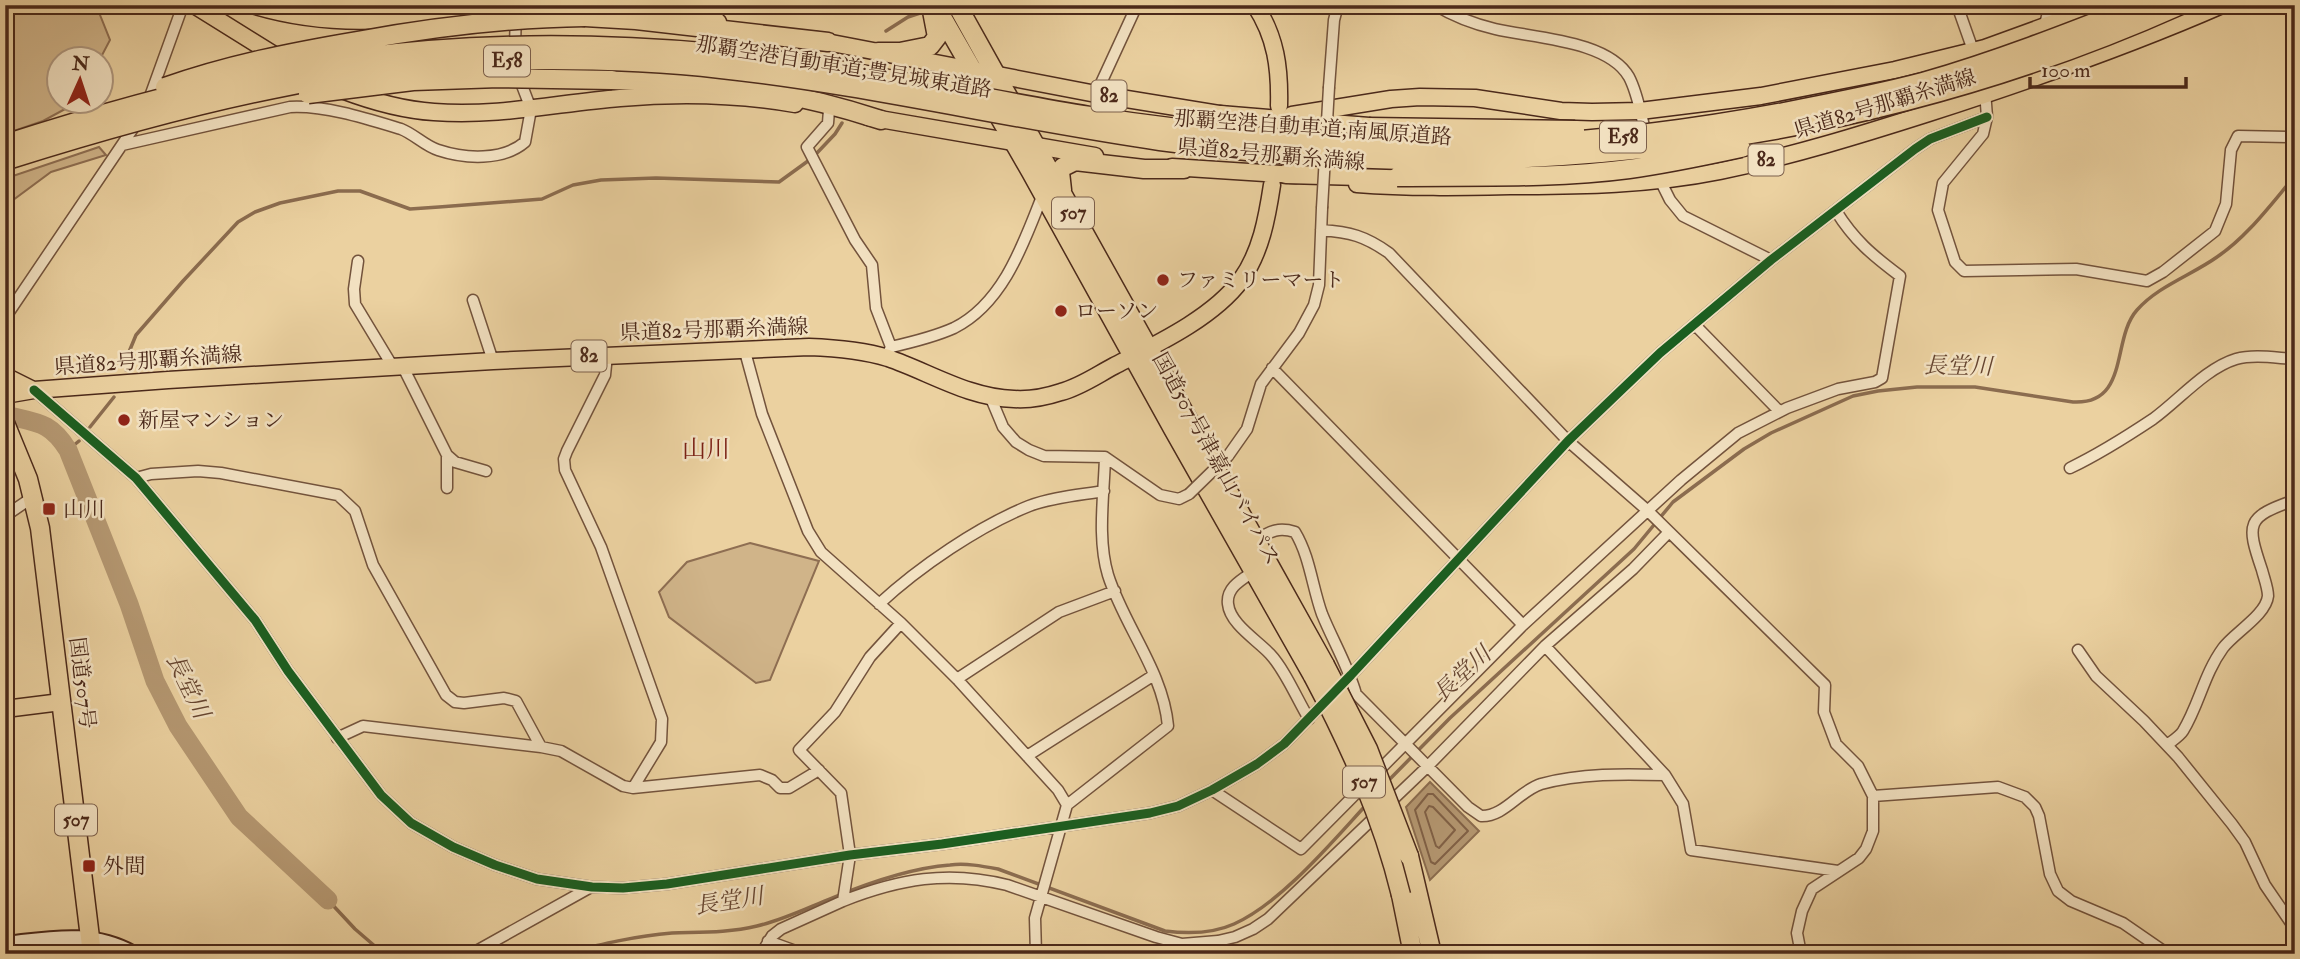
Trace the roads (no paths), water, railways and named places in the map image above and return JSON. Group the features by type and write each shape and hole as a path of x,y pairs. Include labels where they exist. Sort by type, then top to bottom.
{"highway":[{"path":"878,52 920,49 935,42 937,29 933,5"},
{"name":"国道507号津嘉山バイパス","path":"933,5 1043,194 1257,539 1319,670 1336,719 1369,793 1393,862 1403,916"},
{"name":"国道507号津嘉山バイパス","path":"957,5 1062,195 1253,572 1368,749 1409,856 1432,953"},
{"name":"那覇空港自動車道;南風原道路","path":"1837,110 1997,58 2139,5"},
{"name":"那覇空港自動車道;南風原道路","path":"1007,108 1255,136 1366,144 1457,145 1609,138 1923,98 2002,74 2181,5"},
{"path":"77,130 198,76 323,46 502,20 585,17 636,20 828,42"},
{"name":"那覇空港自動車道;豊見城東道路","path":"8,151 257,76 352,59 447,49 538,44 631,47 719,54 808,66 1007,108"},
{"path":"77,130 375,85 499,78 710,83 823,102 881,120"},
{"path":"1220,115 1368,127 1569,130 1837,110"},
{"path":"1279,179 1555,176 1628,169 1692,159 1746,146 1837,110"},
{"path":"1062,195 1060,172 1063,167 1075,161 1144,169 1184,169"},
{"name":"国道507号","path":"9,429 33,497 40,527 91,946"},
{"path":"1403,916 1405,954"},
{"path":"1403,916 1413,954"}],"main road":[{"name":"県道82号那覇糸満線","path":"194,5 303,72 371,100 434,112 531,109 619,98 670,95 748,98 1184,169 1397,187 1595,186 1719,171 1822,147 1987,95 2122,47 2222,5"},
{"path":"252,5 287,15 346,22 417,17 508,5"},
{"name":"県道82号那覇糸満線","path":"601,5 680,15 1220,115 1306,114 1391,99 1438,97 1493,100 1561,110 1640,111 1760,96 1895,70 1973,51 2103,5"},
{"path":"1255,5 1276,48 1280,71 1279,106"},
{"name":"県道82号那覇糸満線","path":"5,395 34,390 493,361 744,348 838,348 889,352 967,390 990,396 1035,398 1062,392 1141,353 1206,312 1226,296 1240,281 1258,249 1279,179"},
{"path":"5,376 34,390"},
{"path":"5,709 61,702"}],"street":[{"path":"5,318 145,111 183,5"},
{"path":"122,145 304,106 404,130 437,150 474,156 495,155 518,148 525,142 531,109 514,65 516,5"},
{"path":"1096,94 1137,5"},
{"path":"990,396 1003,428 1016,442 1029,450 1044,456 1105,457 1160,495 1178,499 1189,494 1228,456 1247,429 1256,396 1314,305 1319,285 1329,87 1334,20 1338,5"},
{"path":"1435,5 1451,15 1492,28 1588,47 1620,66 1629,77 1659,180 1670,200 1683,216 1771,260"},
{"path":"1956,5 1987,95 1987,117 1983,134 1943,183 1938,210 1955,262 1964,271 2076,269 2147,281 2163,272 2215,231 2226,204 2231,150 2238,136 2295,137"},
{"path":"2043,28 2050,5"},
{"path":"829,110 828,123 807,148 855,240 872,265 876,308 889,352 956,327 985,305 1017,257 1043,194"},
{"path":"34,390 136,478 254,620 288,671 381,795 411,823 453,848 537,879 592,887 623,888 667,884 1150,813 1178,806 1257,764 1309,719 1568,440 1661,353 1771,260 1915,149 1930,139 1987,117"},
{"path":"1212,790 1301,849 1523,625 1681,480 1738,433 1779,411 1838,389 1875,382 1882,378 1900,276 1867,252 1850,234 1836,211"},
{"path":"1321,230 1348,232 1371,239 1390,253 1568,440 1648,511 1825,685 1825,712 1836,744 1858,766 1872,796 1873,831 1859,858 1812,889 1802,911 1797,933 1801,954"},
{"path":"358,261 355,304 398,367 447,455 455,462 486,471"},
{"path":"474,300 493,361"},
{"path":"1695,325 1779,411"},
{"path":"744,348 762,414 808,531 821,552 901,623 957,680 1058,790 1067,805"},
{"path":"607,355 605,374 567,451 565,470 601,547 662,719 661,742 633,788"},
{"path":"2070,468 2096,455 2154,418 2220,366 2237,359 2253,357 2295,359"},
{"path":"1272,368 1523,625"},
{"path":"447,455 447,488"},
{"path":"1036,954 1035,918 1067,805 1168,726 1167,711 1154,675 1108,574 1102,539 1105,457"},
{"path":"136,478 186,472 221,472 338,495 355,511 373,565 446,695 455,702 464,703 504,698 516,701 541,747"},
{"path":"880,604 907,578 984,528 1031,505 1104,491"},
{"path":"5,516 33,497"},
{"path":"2167,745 2182,733 2211,664 2231,636 2261,612 2268,597 2266,581 2250,536 2256,519 2268,509 2295,500"},
{"path":"1257,539 1283,528 1295,532 1304,547 1322,613 1356,694 1468,807 1481,816 1494,815 1528,789 1541,784 1619,774 1665,775"},
{"path":"761,954 768,941 781,929 881,886 930,877 987,880 1042,895 1182,944 1236,937 1268,919 1428,766 1545,646 1633,569 1669,533"},
{"path":"1253,572 1238,582 1230,592 1228,603 1231,613 1272,656 1309,719"},
{"path":"957,680 1059,612 1115,591"},
{"path":"843,901 850,855 841,793 799,750 835,712 870,657 901,623"},
{"path":"1545,646 1665,775 1683,804 1691,850 1838,871"},
{"path":"2078,650 2095,676 2167,745 2232,824 2245,842 2265,885 2295,929"},
{"path":"1027,756 1154,675"},
{"path":"337,738 363,726 541,747 561,751 623,786 633,788 761,775 780,788 789,788 819,769"},
{"path":"1872,796 1998,787 2025,797 2035,807 2039,816 2050,874 2058,891 2071,901 2123,923 2168,954"},
{"path":"471,954 592,887"},
{"path":"768,941 804,954"},
{"path":"5,944 119,946 134,954"}],"water":[{"path":"1430,782 1479,831 1430,880 1406,807"}],"waterway":[{"path":"886,31 908,17 926,11"},
{"path":"816,154 842,123"},
{"path":"126,370 136,335 183,281 238,222 255,212 280,203 338,191 360,191 410,209 542,199 573,185 601,180 656,178 779,182 808,161"},
{"name":"長堂川","path":"1386,783 1450,718 1634,549 1673,502 1744,449 1771,433 1853,396 1878,391 1917,387 1975,387 2073,402 2091,400 2103,393 2111,382 2129,322 2137,310 2155,294 2228,249 2259,219 2295,176"},
{"path":"90,427 114,397"},
{"name":"長堂川","path":"5,415 49,428 68,450 129,604 155,681 178,726 239,817 328,900"},
{"path":"68,450 79,441"},
{"name":"長堂川","path":"561,954 644,936 725,931 757,926 890,877 956,864 998,869 1165,931 1209,931 1234,924 1270,902 1322,853 1367,804"},
{"name":"長堂川","path":"328,900 355,929 384,954"}],"place":[{"name":"ファミリーマート","path":"1163,280"},
{"name":"ローソン","path":"1061,311"},
{"name":"新屋マンション","path":"124,420"},
{"name":"山川","path":"49,509"},
{"name":"外間","path":"89,866"}],"district":[{"name":"山川","path":"706,449"}]}
